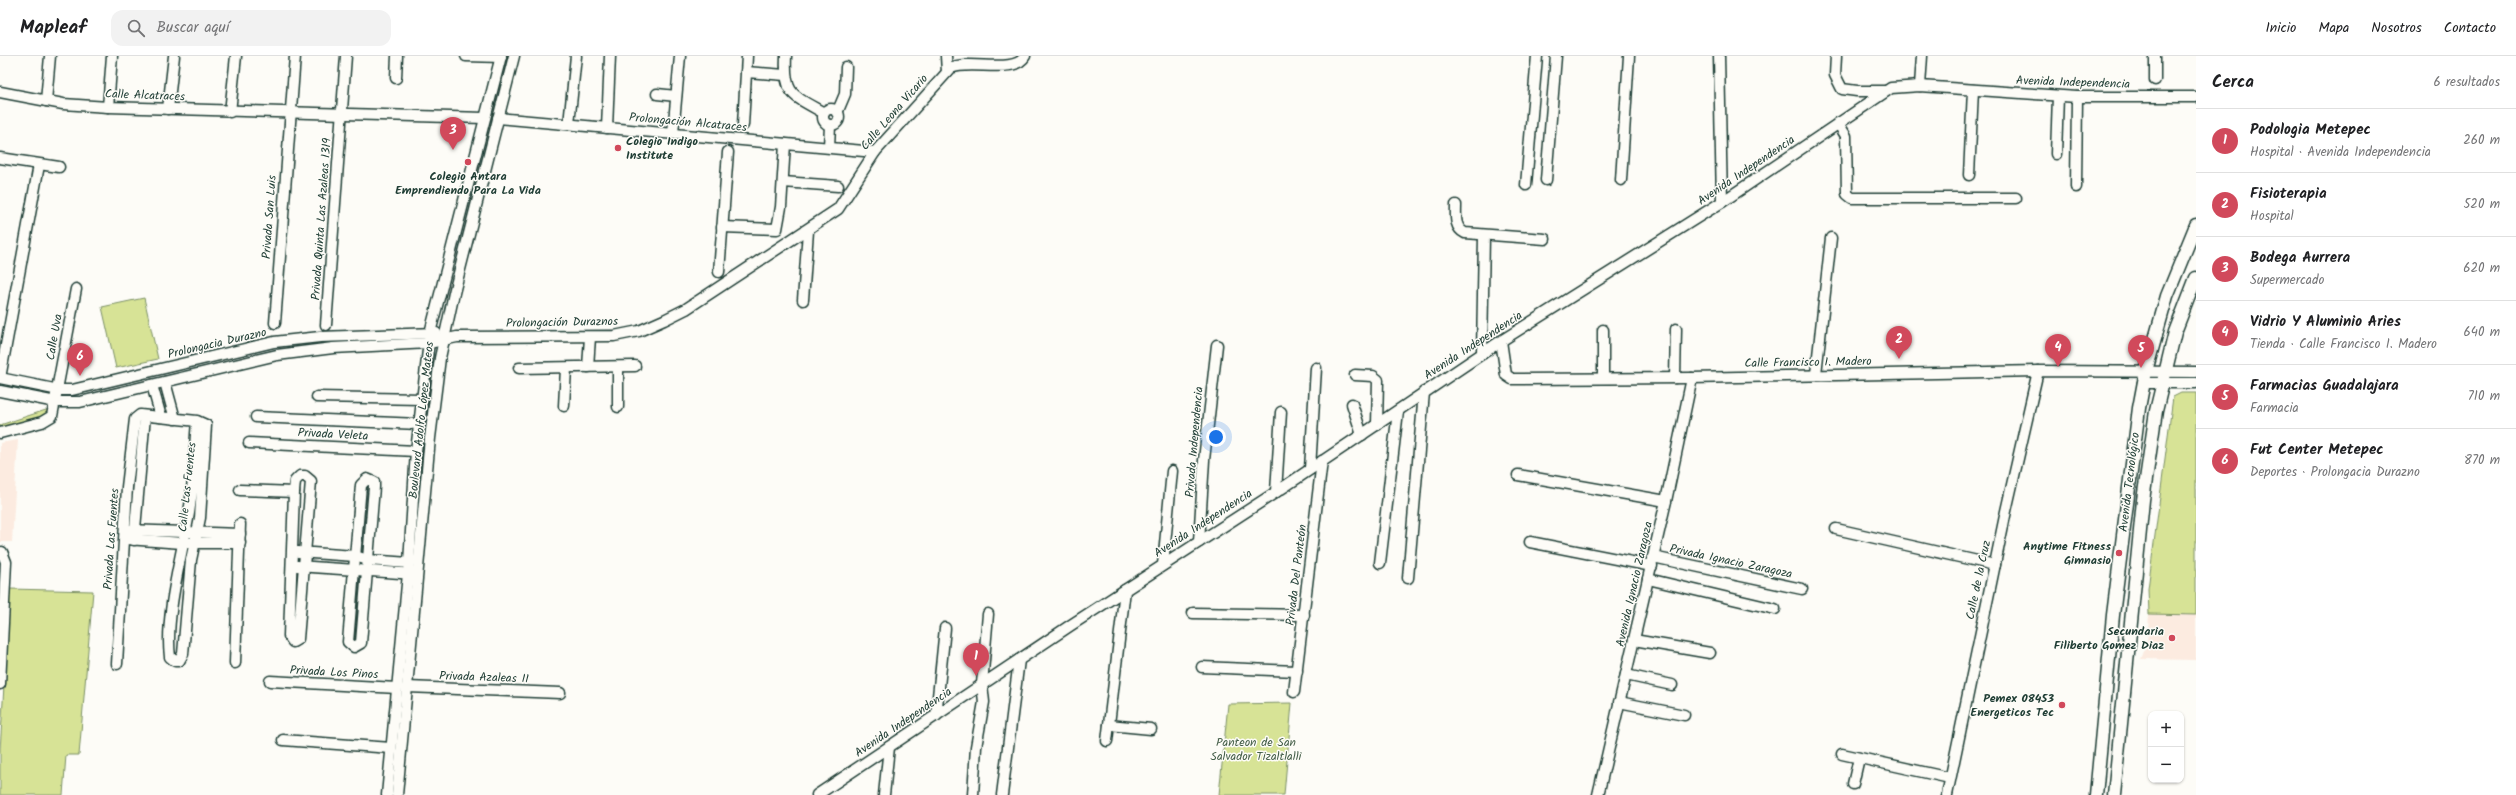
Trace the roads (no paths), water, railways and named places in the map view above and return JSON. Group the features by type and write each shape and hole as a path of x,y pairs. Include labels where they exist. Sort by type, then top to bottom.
{"main road":[{"name":"Avenida Tecnológico","path":"2096,795 2113,615 2145,377 2167,296 2196,225"},
{"name":"Avenida Tecnológico","path":"2114,795 2143,500 2162,377 2175,332 2196,278"}],"street":[{"path":"46,101 50,56"},
{"path":"108,107 112,56"},
{"path":"168,109 174,56"},
{"path":"230,112 236,56"},
{"path":"290,113 294,56"},
{"name":"Privada Quinta Las Azaleas 1319","path":"326,325 346,56"},
{"path":"396,78 397,56"},
{"path":"466,56 501,57"},
{"name":"Boulevard Adolfo López Mateos","path":"397,795 402,688 413,574 434,398 443,337 514,56"},
{"path":"569,124 576,56"},
{"path":"607,128 610,56"},
{"path":"673,134 680,56"},
{"path":"743,125 747,56"},
{"path":"786,56 785,75 789,90 800,99 824,113"},
{"path":"946,56 946,72"},
{"name":"Calle Leona Vicario","path":"808,231 844,202 863,169 875,152 946,72 968,60 1012,65 1022,61 1025,56"},
{"path":"1526,185 1536,56"},
{"path":"1546,180 1556,56"},
{"path":"1621,180 1629,56"},
{"path":"1719,56 1722,202"},
{"path":"1836,56 1835,75 1842,88 1857,91 1886,91"},
{"path":"1920,86 1922,56"},
{"path":"2155,56 2155,80"},
{"name":"Boulevard Adolfo López Mateos","path":"413,574 409,562 416,451 418,424 430,338 484,118 501,57"},
{"path":"830,125 837,121 837,113 845,94 846,67"},
{"path":"746,72 785,75"},
{"name":"Avenida Independencia","path":"817,795 982,684 1362,435 1501,341 1722,202 1886,91 1896,86 1920,86 2077,97 2196,97"},
{"path":"1969,175 1973,90"},
{"name":"Calle Alcatraces","path":"0,92 46,101 108,107 230,112 484,118"},
{"path":"657,94 676,96"},
{"path":"2056,154 2058,96"},
{"path":"2076,186 2077,97"},
{"path":"824,113 831,109 837,113"},
{"name":"Privada San Luis","path":"275,323 290,113"},
{"path":"824,113 823,119 830,125"},
{"name":"Prolongación Alcatraces","path":"498,118 875,152"},
{"path":"1838,123 1846,136 1847,194 1852,198 2016,198"},
{"path":"829,147 830,125"},
{"path":"722,227 777,229 780,218 785,144"},
{"path":"719,272 728,152"},
{"path":"0,158 59,167"},
{"path":"0,378 39,165"},
{"path":"783,182 838,186"},
{"path":"1456,205 1456,222 1459,229 1465,233 1545,239"},
{"path":"803,300 808,231"},
{"name":"Prolongación Duraznos","path":"443,337 590,337 614,336 639,331 686,309 808,231"},
{"path":"1482,354 1484,235"},
{"path":"1816,374 1831,238"},
{"name":"Calle Uva","path":"0,433 49,419 54,412 76,290"},
{"path":"1603,330 1603,378"},
{"path":"1675,378 1676,330"},
{"name":"Prolongacia Durazno","path":"0,378 58,390 78,389 274,342 320,337 430,338"},
{"name":"Prolongacia Durazno","path":"0,391 56,402 80,402 277,355 443,337"},
{"path":"588,367 590,337"},
{"name":"Calle Francisco I. Madero","path":"1501,341 1506,375 1509,378 1692,378 1816,374 2038,371 2162,377"},
{"path":"274,342 277,355"},
{"name":"Privada Independencia","path":"1199,542 1204,460 1217,344"},
{"path":"519,368 636,366"},
{"path":"618,367 618,407"},
{"path":"564,406 566,368"},
{"path":"1310,469 1316,368"},
{"name":"Calle de la Cruz","path":"1947,795 1994,565 2038,371"},
{"path":"2162,377 2196,372"},
{"path":"1355,375 1373,376 1378,380 1377,425"},
{"path":"2162,377 2196,383"},
{"name":"Avenida Ignacio Zaragoza","path":"1598,795 1666,501 1692,378"},
{"path":"165,382 175,419"},
{"path":"152,385 161,417"},
{"path":"1408,578 1424,392"},
{"path":"317,397 421,400"},
{"path":"1352,404 1362,435"},
{"path":"1380,563 1398,410"},
{"path":"1276,492 1281,412"},
{"path":"140,416 201,422"},
{"name":"Privada Las Fuentes","path":"117,664 124,534 140,416"},
{"name":"Privada Las Fuentes","path":"135,535 140,416"},
{"path":"256,417 418,424"},
{"name":"Calle Las Fuentes","path":"124,534 182,543 196,538 201,422"},
{"name":"Calle Las Fuentes","path":"182,543 186,533 201,422"},
{"name":"Privada Veleta","path":"249,443 416,451"},
{"name":"Privada Del Panteón","path":"1294,692 1322,461"},
{"path":"1163,565 1172,471"},
{"path":"1518,475 1666,501"},
{"path":"305,476 309,479 298,639 293,642 289,636 294,492 297,478 305,476"},
{"path":"367,479 374,484 368,560 361,643 354,647 348,642 361,485 367,479"},
{"path":"240,490 294,492"},
{"path":"1836,529 1994,565"},
{"path":"186,533 196,538 240,534 235,663"},
{"name":"Calle Las Fuentes","path":"135,535 186,533"},
{"path":"182,543 173,605 169,653 171,659 175,662 179,661 183,654 186,606 196,538"},
{"name":"Privada Ignacio Zaragoza","path":"1530,542 1571,551 1652,561 1802,589"},
{"path":"292,551 356,556 368,560 409,562"},
{"path":"0,684 6,562 2,552"},
{"path":"291,565 413,574"},
{"path":"1648,579 1775,609"},
{"path":"1107,741 1125,590"},
{"path":"173,605 186,606"},
{"path":"1193,613 1304,615"},
{"path":"973,795 976,747 984,702 982,684 988,614"},
{"path":"936,716 945,628"},
{"path":"1634,640 1710,653"},
{"path":"1002,795 1019,660"},
{"path":"1202,667 1297,672"},
{"path":"1626,675 1672,685"},
{"name":"Privada Los Pinos","path":"270,681 402,688"},
{"name":"Boulevard Adolfo López Mateos","path":"387,795 391,748 402,688"},
{"name":"Privada Azaleas II","path":"402,688 560,692"},
{"path":"1619,702 1684,715"},
{"path":"1109,725 1151,729"},
{"path":"283,740 391,748"},
{"path":"884,795 889,747"},
{"path":"1842,754 1950,778"},
{"path":"1853,784 1859,758"}],"place":[{"name":"Colegio Indigo Institute","path":"618,148"},
{"name":"Bodega Aurrera","path":"453,150"},
{"name":"Colegio Antara Emprendiendo Para La Vida","path":"468,162"},
{"name":"Fisioterapia","path":"1899,359"},
{"name":"Vidrio Y Aluminio Aries","path":"2058,367"},
{"name":"Farmacias Guadalajara","path":"2141,368"},
{"name":"Fut Center Metepec","path":"80,376"},
{"name":"Anytime Fitness Gimnasio","path":"2119,553"},
{"name":"Secundaria Filiberto Gomez Diaz","path":"2172,638"},
{"name":"Podologia Metepec","path":"976,676"},
{"name":"Pemex 08453 Energeticos Tec","path":"2062,705"}],"park label":[{"name":"Panteon de San Salvador Tizaltlalli","path":"1256,749"}]}
